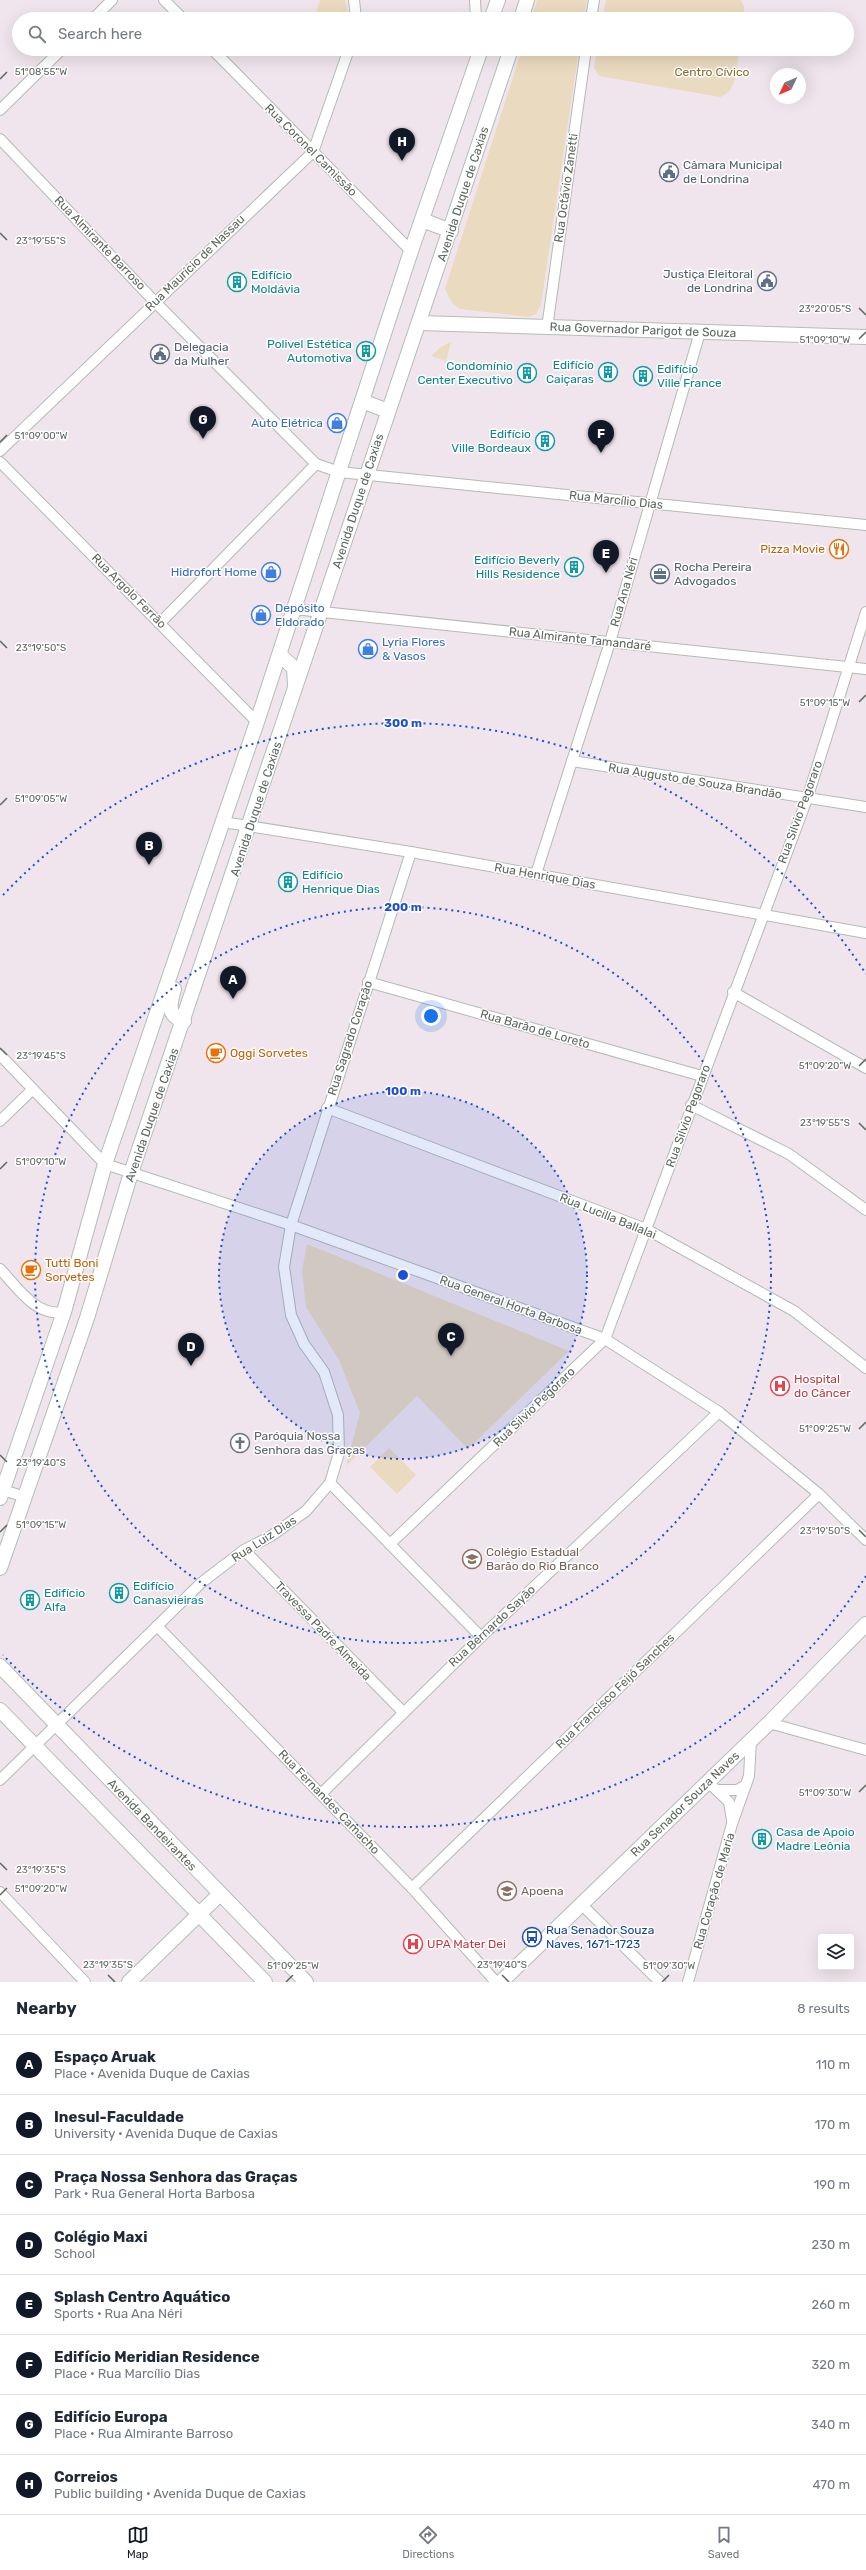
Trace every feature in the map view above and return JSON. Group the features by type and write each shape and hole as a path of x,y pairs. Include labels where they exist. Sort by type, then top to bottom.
{"main road":[{"path":"494,12 498,0"},
{"path":"523,12 527,0"},
{"path":"1,1492 59,1329 105,1164 280,655 411,251 478,56"},
{"name":"Avenida Duque de Caxias","path":"0,1568 87,1318 132,1173 251,825 366,474 451,231 509,56"},
{"path":"422,220 451,231"},
{"name":"Rua Governador Parigot de Souza","path":"419,323 866,337"},
{"path":"362,401 388,411"},
{"path":"280,655 294,668 296,676 292,698"},
{"path":"182,941 177,978 169,1007 172,1014 184,1021"},
{"path":"64,1312 77,1311 87,1318"},
{"path":"59,1329 68,1337 80,1336"},
{"name":"Rua Senador Souza Naves","path":"501,1982 581,1904 713,1786 751,1740 866,1624"},
{"name":"Avenida Bandeirantes","path":"0,1666 306,1982"},
{"path":"0,1710 265,1982"},
{"path":"129,1982 220,1894"}],"street":[{"path":"100,12 112,0"},
{"path":"354,0 355,12"},
{"path":"475,0 476,12"},
{"path":"592,12 594,0"},
{"path":"170,2 178,12"},
{"path":"0,110 55,56"},
{"name":"Rua Coronel Camissão","path":"219,56 411,251"},
{"name":"Rua Maurício de Nassau","path":"0,451 313,152 347,56"},
{"name":"Rua Octávio Zanetti","path":"547,328 585,56"},
{"name":"Rua Almirante Barroso","path":"0,139 155,302 316,464 339,472 366,474"},
{"name":"Rua Ana Néri","path":"536,874 610,642 648,503 700,332"},
{"name":"Rua Argolo Ferrão","path":"0,462 160,622 257,722"},
{"path":"160,622 316,464"},
{"name":"Rua Marcílio Dias","path":"366,474 866,525"},
{"name":"Rua Almirante Tamandaré","path":"294,609 866,669"},
{"name":"Rua Silvio Pegoraro","path":"390,1544 605,1339 733,992 807,799 866,612"},
{"name":"Rua Augusto de Souza Brandão","path":"572,761 807,799 866,807"},
{"name":"Rua Henrique Dias","path":"223,822 251,825 411,852 866,933"},
{"name":"Rua Sagrado Coração","path":"291,1225 327,1108 411,852"},
{"name":"Rua Barão de Loreto","path":"368,982 702,1076"},
{"path":"733,992 866,1068"},
{"path":"0,1055 105,1164"},
{"path":"0,1121 33,1090"},
{"path":"692,1106 789,1154 866,1210"},
{"name":"Rua Lucilla Ballalai","path":"327,1108 646,1229 794,1311 866,1368"},
{"name":"Rua General Horta Barbosa","path":"105,1164 291,1225 605,1339 720,1412 819,1494 866,1540"},
{"name":"Rua Luiz Dias","path":"0,1780 201,1583 244,1550 271,1536 306,1511 330,1483 339,1453 338,1415 324,1372 304,1344 291,1315 284,1267 291,1225"},
{"path":"0,1269 39,1309 54,1314 64,1312"},
{"name":"Rua Bernardo Sayão","path":"321,1794 481,1636 720,1412"},
{"path":"330,1483 481,1636"},
{"path":"1,1492 25,1497"},
{"name":"Rua Francisco Feijó Sanches","path":"412,1888 819,1494"},
{"name":"Travessa Padre Almeida","path":"244,1550 403,1712"},
{"name":"Rua Fernandes Camacho","path":"157,1626 412,1888 496,1982"},
{"path":"769,1723 866,1750"},
{"name":"Rua Coração de Maria","path":"688,1982 732,1824 746,1785 752,1758 751,1740"},
{"path":"713,1786 737,1790 746,1785"},
{"name":"Rua Coração de Maria","path":"713,1786 729,1802 732,1824"},
{"path":"0,1892 85,1982"},
{"path":"581,1904 660,1982"}],"green space":[{"path":"320,0 345,0 348,12 316,12"},
{"path":"537,0 587,0 585,12 533,12"},
{"path":"606,0 741,0 744,7 744,12 603,12"},
{"path":"520,56 578,56 541,305 536,314 529,317 460,309 452,303 445,289"},
{"name":"Centro Cívico","path":"596,56 738,56 734,83 726,94 720,97 599,76 594,68"},
{"path":"451,342 446,361 431,356 441,347"},
{"path":"307,1244 569,1351 468,1449 417,1396 346,1466 360,1413 339,1360 306,1307 302,1271"},
{"path":"389,1448 416,1475 397,1494 370,1467"}],"place":[{"name":"Correios","path":"402,161"},
{"name":"Câmara Municipal de Londrina","path":"669,172"},
{"name":"Justiça Eleitoral de Londrina","path":"767,281"},
{"name":"Edifício Moldávia","path":"237,282"},
{"name":"Polivel Estética Automotiva","path":"366,351"},
{"name":"Delegacia da Mulher","path":"160,354"},
{"name":"Edifício Caiçaras","path":"608,372"},
{"name":"Condomínio Center Executivo","path":"527,373"},
{"name":"Edifício Ville France","path":"643,376"},
{"name":"Auto Elétrica","path":"337,423"},
{"name":"Edifício Europa","path":"203,439"},
{"name":"Edifício Ville Bordeaux","path":"545,441"},
{"name":"Edifício Meridian Residence","path":"601,453"},
{"name":"Pizza Movie","path":"839,549"},
{"name":"Edifício Beverly Hills Residence","path":"574,567"},
{"name":"Hidrofort Home","path":"271,572"},
{"name":"Splash Centro Aquático","path":"606,573"},
{"name":"Rocha Pereira Advogados","path":"660,574"},
{"name":"Depósito Eldorado","path":"261,615"},
{"name":"Lyria Flores & Vasos","path":"368,649"},
{"name":"Inesul-Faculdade","path":"149,865"},
{"name":"Edifício Henrique Dias","path":"288,882"},
{"name":"Espaço Aruak","path":"233,999"},
{"name":"Oggi Sorvetes","path":"216,1053"},
{"name":"Tutti Boni Sorvetes","path":"31,1270"},
{"name":"Praça Nossa Senhora das Graças","path":"451,1356"},
{"name":"Colégio Maxi","path":"191,1366"},
{"name":"Hospital do Câncer","path":"780,1386"},
{"name":"Paróquia Nossa Senhora das Graças","path":"240,1443"},
{"name":"Colégio Estadual Barão do Rio Branco","path":"472,1559"},
{"name":"Edifício Canasvieiras","path":"119,1593"},
{"name":"Edifício Alfa","path":"30,1600"},
{"name":"Casa de Apoio Madre Leônia","path":"762,1839"},
{"name":"Apoena","path":"507,1891"},
{"name":"Rua Senador Souza Naves, 1671-1723","path":"532,1937"},
{"name":"UPA Mater Dei","path":"413,1944"}]}
